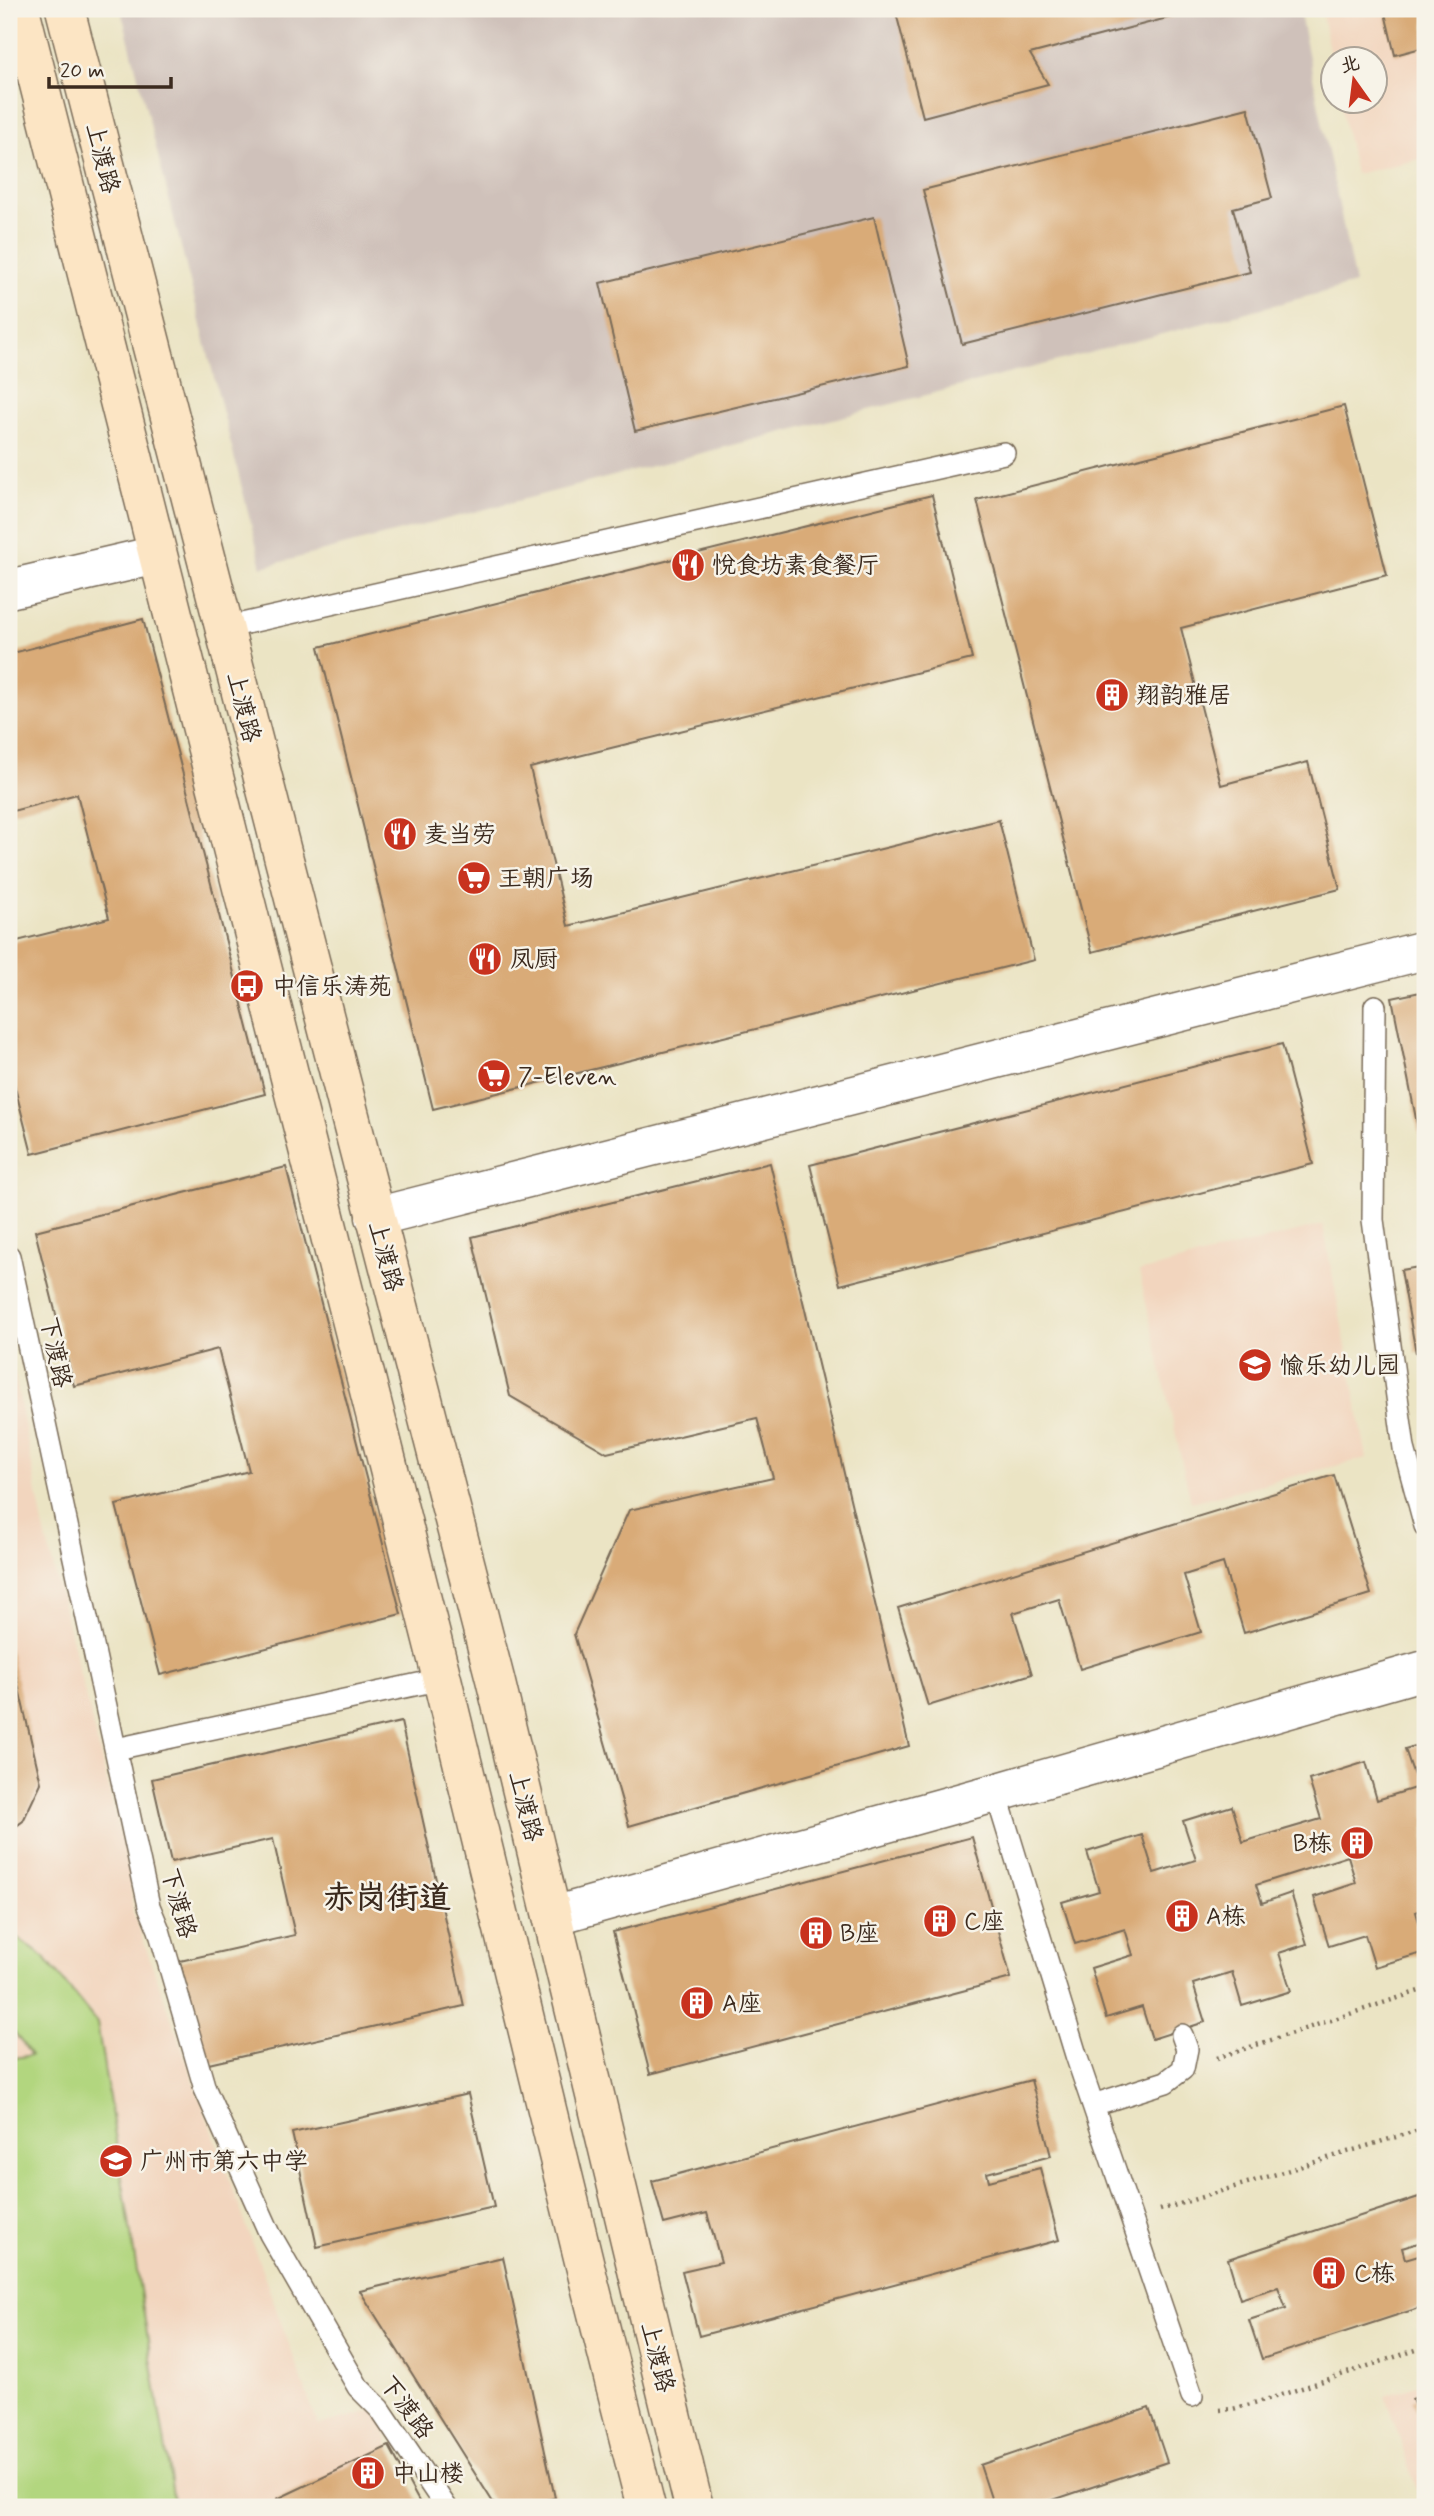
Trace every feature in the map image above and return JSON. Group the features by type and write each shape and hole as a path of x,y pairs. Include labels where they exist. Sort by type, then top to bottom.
{"main road":[{"name":"上渡路","path":"20,9 442,1679 646,2507"},
{"name":"上渡路","path":"65,9 488,1653 694,2507"}],"street":[{"path":"9,589 157,555"},
{"path":"375,1217 1425,950"},
{"path":"553,1916 1425,1670"}],"lane":[{"path":"224,628 1004,453"},
{"path":"1375,1006 1373,1220 1404,1448 1425,1526"},
{"name":"下渡路","path":"9,1256 149,1906 159,1930 211,2101 270,2234 358,2387 380,2409 446,2507"},
{"path":"116,1749 442,1679"},
{"path":"996,1793 1093,2105 1192,2396"},
{"path":"1093,2105 1166,2082 1183,2069 1187,2049 1182,2035"}],"path":[{"path":"1183,2069 1425,1989"},
{"path":"1132,2219 1425,2128"},
{"path":"1192,2396 1204,2411 1233,2409 1425,2347"}],"shaded area":[{"path":"121,9 1299,9 1318,102 1318,116 1321,116 1355,284 262,567"},
{"path":"1321,9 1425,9 1425,158 1355,174 1343,116 1388,116 1388,46 1328,46"},
{"name":"愉乐幼儿园","path":"1323,1225 1367,1458 1191,1502 1139,1272"},
{"name":"广州市第六中学","path":"9,1343 43,1525 130,1875 133,1912 318,2425 380,2409 389,2446 422,2507 9,2507"},
{"path":"1425,2382 1425,2507 1423,2507 1385,2396"}],"green space":[{"path":"9,1932 44,1957 97,2023 175,2507 9,2507 9,2059 31,2055 9,2025"}],"building":[{"path":"895,9 1198,10 1030,54 1048,84 923,117"},
{"path":"1384,9 1425,9 1425,47 1395,55"},
{"path":"1248,108 1272,198 1233,208 1250,272 962,344 923,190"},
{"path":"874,217 909,366 635,431 600,283"},
{"name":"翔韵雅居","path":"1344,406 1387,575 1181,628 1221,785 1308,762 1340,889 1092,952 977,500"},
{"path":"932,495 972,659 530,768 568,926 999,820 1034,960 433,1109 319,647"},
{"path":"143,619 265,1094 32,1154 9,1064 9,943 109,918 77,794 9,812 9,654"},
{"path":"1425,991 1425,1159 1424,1159 1392,998"},
{"path":"1282,1044 1313,1164 840,1285 810,1165"},
{"path":"770,1163 909,1746 629,1826 574,1634 629,1510 773,1478 757,1418 607,1453 510,1396 472,1237"},
{"path":"286,1167 401,1614 160,1675 116,1505 249,1471 218,1349 74,1386 35,1231"},
{"path":"1425,1266 1425,1351 1416,1353 1401,1270"},
{"path":"1334,1475 1371,1594 1244,1633 1223,1563 1184,1575 1201,1632 1080,1669 1059,1599 1013,1613 1032,1674 928,1706 898,1608"},
{"path":"9,1646 41,1783 23,1821 9,1829"},
{"path":"401,1722 464,2006 204,2065 180,1961 295,1935 273,1839 171,1862 152,1779"},
{"name":"A栋","path":"1425,1743 1425,1909 1416,1912 1425,1942 1425,1952 1375,1967 1365,1935 1329,1946 1314,1897 1356,1883 1348,1856 1256,1885 1262,1903 1291,1893 1307,1944 1279,1953 1291,1991 1242,2006 1232,1972 1193,1984 1205,2022 1152,2039 1142,2007 1106,2018 1091,1968 1133,1955 1125,1929 1075,1944 1062,1902 1099,1891 1087,1852 1142,1835 1154,1873 1196,1860 1183,1821 1232,1806 1243,1842 1321,1819 1309,1780 1366,1762 1377,1800 1418,1787 1405,1749"},
{"path":"972,1837 1011,1978 650,2074 613,1932"},
{"path":"1031,2080 1051,2156 987,2173 989,2181 1040,2168 1059,2240 699,2336 682,2271 721,2262 707,2213 664,2224 652,2181"},
{"path":"468,2094 494,2207 317,2247 292,2133"},
{"name":"C栋","path":"1425,2195 1425,2241 1402,2248 1405,2259 1425,2253 1425,2306 1262,2359 1249,2320 1286,2308 1278,2287 1240,2299 1228,2259"},
{"path":"503,2257 555,2498 513,2507 496,2507 360,2291"},
{"path":"1425,2395 1425,2433 1412,2399"},
{"path":"1149,2408 1167,2462 1032,2507 994,2507 980,2465"},
{"name":"中山楼","path":"389,2446 422,2507 275,2507 277,2499"}],"place":[{"name":"悦食坊素食餐厅","path":"688,565"},
{"name":"翔韵雅居","path":"1112,695"},
{"name":"麦当劳","path":"400,834"},
{"name":"王朝广场","path":"474,878"},
{"name":"凤厨","path":"485,959"},
{"name":"中信乐涛苑","path":"247,986"},
{"name":"7-Eleven","path":"494,1076"},
{"name":"愉乐幼儿园","path":"1255,1365"},
{"name":"B栋","path":"1357,1843"},
{"name":"A栋","path":"1182,1916"},
{"name":"C座","path":"940,1921"},
{"name":"B座","path":"816,1933"},
{"name":"A座","path":"697,2003"},
{"name":"广州市第六中学","path":"116,2161"},
{"name":"C栋","path":"1329,2273"},
{"name":"中山楼","path":"368,2473"}],"district":[{"name":"赤岗街道","path":"387,1897"}]}
